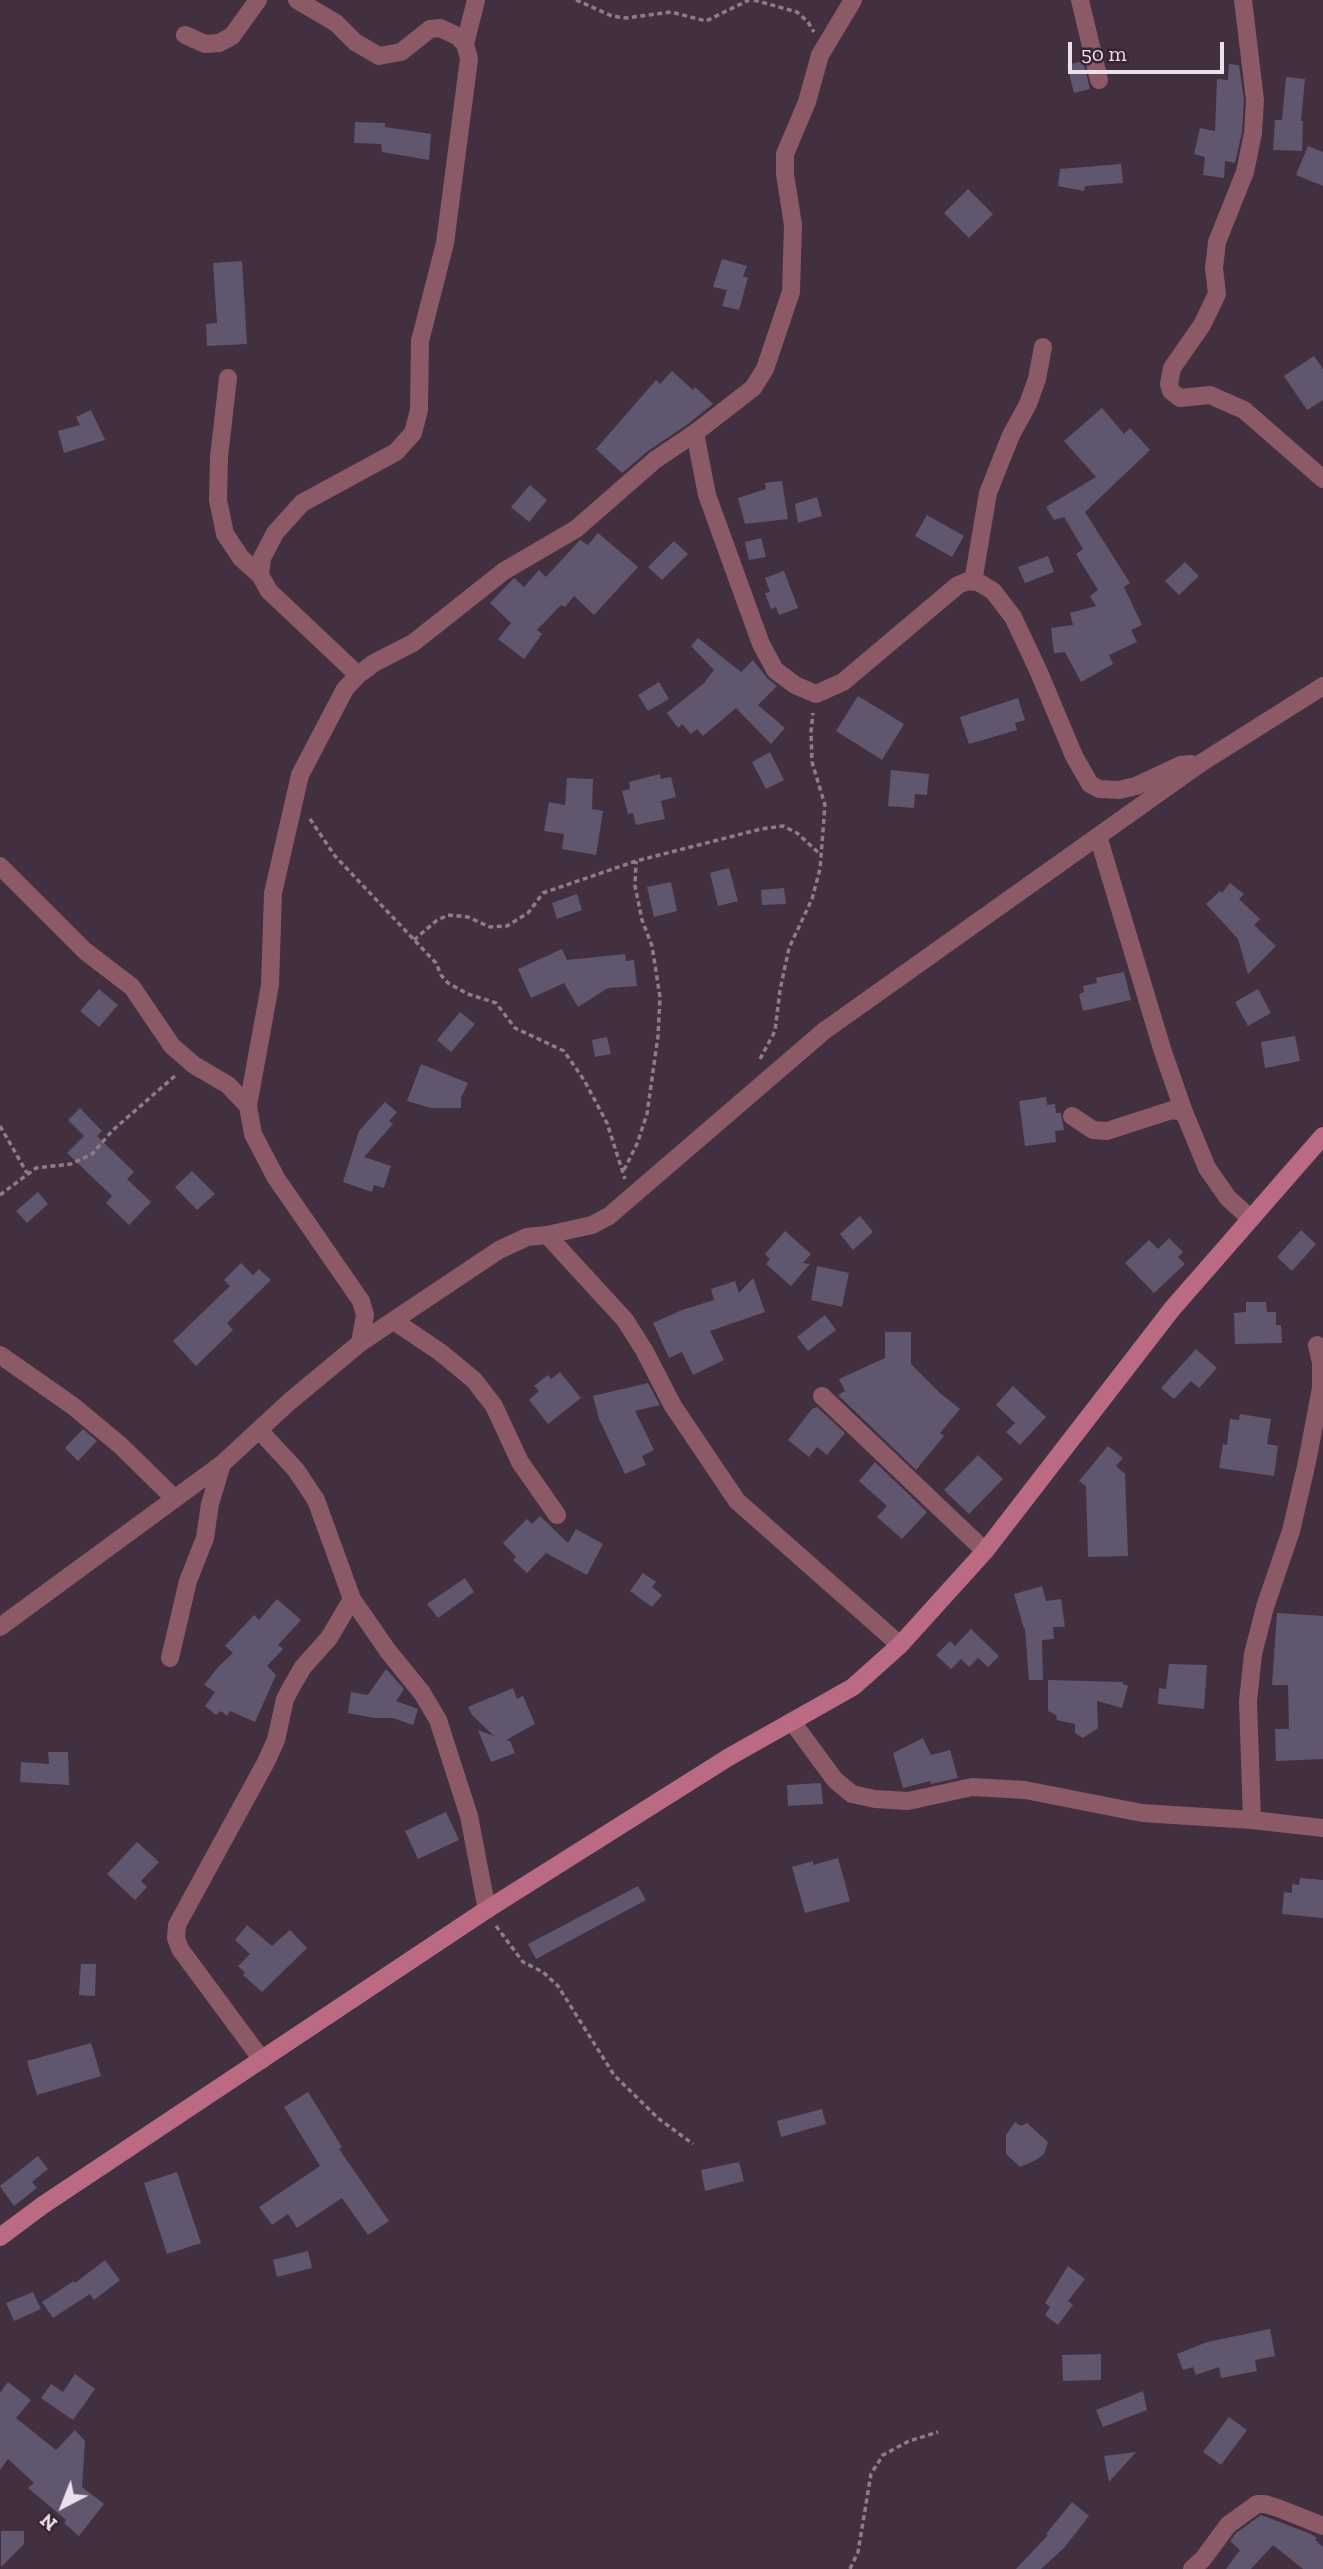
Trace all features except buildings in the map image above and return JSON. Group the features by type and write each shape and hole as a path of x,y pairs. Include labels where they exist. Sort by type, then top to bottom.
{"street":[{"path":"185,35 205,44 219,43 232,36 258,0"},
{"path":"297,0 336,23 355,42 379,55 401,52 430,29 440,28 457,36 465,44"},
{"path":"260,575 262,558 275,533 302,503 396,452 413,433 419,410 420,341 445,243 469,73 465,44 476,0"},
{"path":"360,1343 365,1315 361,1301 276,1178 253,1134 248,1106 270,985 273,894 300,775 345,689 358,675 374,663 413,643 504,571 576,530 655,460 753,388 765,369 791,292 793,225 785,174 785,154 807,102 812,78 824,48 853,0"},
{"path":"1080,0 1099,80"},
{"path":"1243,0 1255,100 1253,133 1245,172 1217,242 1214,268 1217,294 1202,325 1172,368 1169,384 1171,391 1180,398 1209,395 1244,411 1323,479"},
{"path":"973,582 988,493 1000,459 1028,404 1037,379 1043,347"},
{"path":"228,378 219,457 218,500 225,534 282,606 358,675"},
{"path":"695,433 707,495 761,644 775,670 795,685 816,694 843,682 958,585 968,581 984,585 993,591 1013,617 1074,756 1090,784 1099,789 1119,790 1136,786 1181,765 1201,762"},
{"path":"0,1627 222,1464 360,1343 499,1250 527,1237 547,1236 592,1226 610,1216 824,1031 1201,762 1323,687"},
{"path":"1098,836 1184,1112 1207,1168 1228,1198 1250,1218"},
{"path":"0,866 85,951 132,987 172,1046 194,1065 228,1085 248,1106"},
{"path":"1072,1116 1093,1130 1107,1131 1172,1110 1184,1112"},
{"path":"0,2237 43,2205 485,1911 729,1757 853,1687 900,1645 985,1550 1111,1385 1250,1218 1323,1136"},
{"path":"547,1236 625,1320 673,1406 737,1500 900,1645"},
{"path":"394,1321 440,1352 474,1380 494,1406 520,1462 557,1515"},
{"path":"1252,1820 1248,1701 1253,1654 1265,1607 1291,1531 1307,1462 1321,1388 1321,1363 1317,1345"},
{"path":"0,1355 73,1406 121,1446 175,1499"},
{"path":"822,1396 985,1550"},
{"path":"259,1430 296,1470 316,1500 352,1599 388,1651 422,1693 438,1720 469,1816 485,1911"},
{"path":"170,1658 188,1581 205,1538 210,1504 222,1464"},
{"path":"262,2060 180,1950 176,1938 177,1925 267,1762 276,1740 285,1699 303,1667 329,1638 352,1599"},
{"path":"793,1723 835,1780 852,1794 874,1799 908,1801 972,1787 1024,1790 1142,1813 1252,1820 1323,1828"},
{"path":"1192,2569 1203,2559 1228,2525 1257,2504 1278,2508 1323,2526"}],"path":[{"path":"576,0 612,16 626,18 671,12 706,21 749,0"},
{"path":"754,0 797,12 808,22 824,48"},
{"path":"758,1062 775,1031 789,947 812,899 820,869 825,805 812,762 811,732 816,694"},
{"path":"292,804 311,820 335,856 436,963 448,983 468,994 496,1003 515,1028 564,1051 584,1080 607,1123 631,1197"},
{"path":"414,940 447,915 468,917 490,928 507,926 528,913 543,893 636,861 761,829 783,827 797,833 821,855"},
{"path":"623,1172 637,1144 647,1114 658,1036 660,997 653,946 642,920 635,886 636,861"},
{"path":"0,1195 36,1168 84,1160 103,1144 113,1129 173,1076 185,1071 206,1071"},
{"path":"0,1126 27,1173"},
{"path":"485,1911 523,1962 543,1972 558,1986 614,2075 659,2119 693,2144"},
{"path":"850,2569 858,2552 871,2474 883,2455 909,2441 938,2432"}]}
